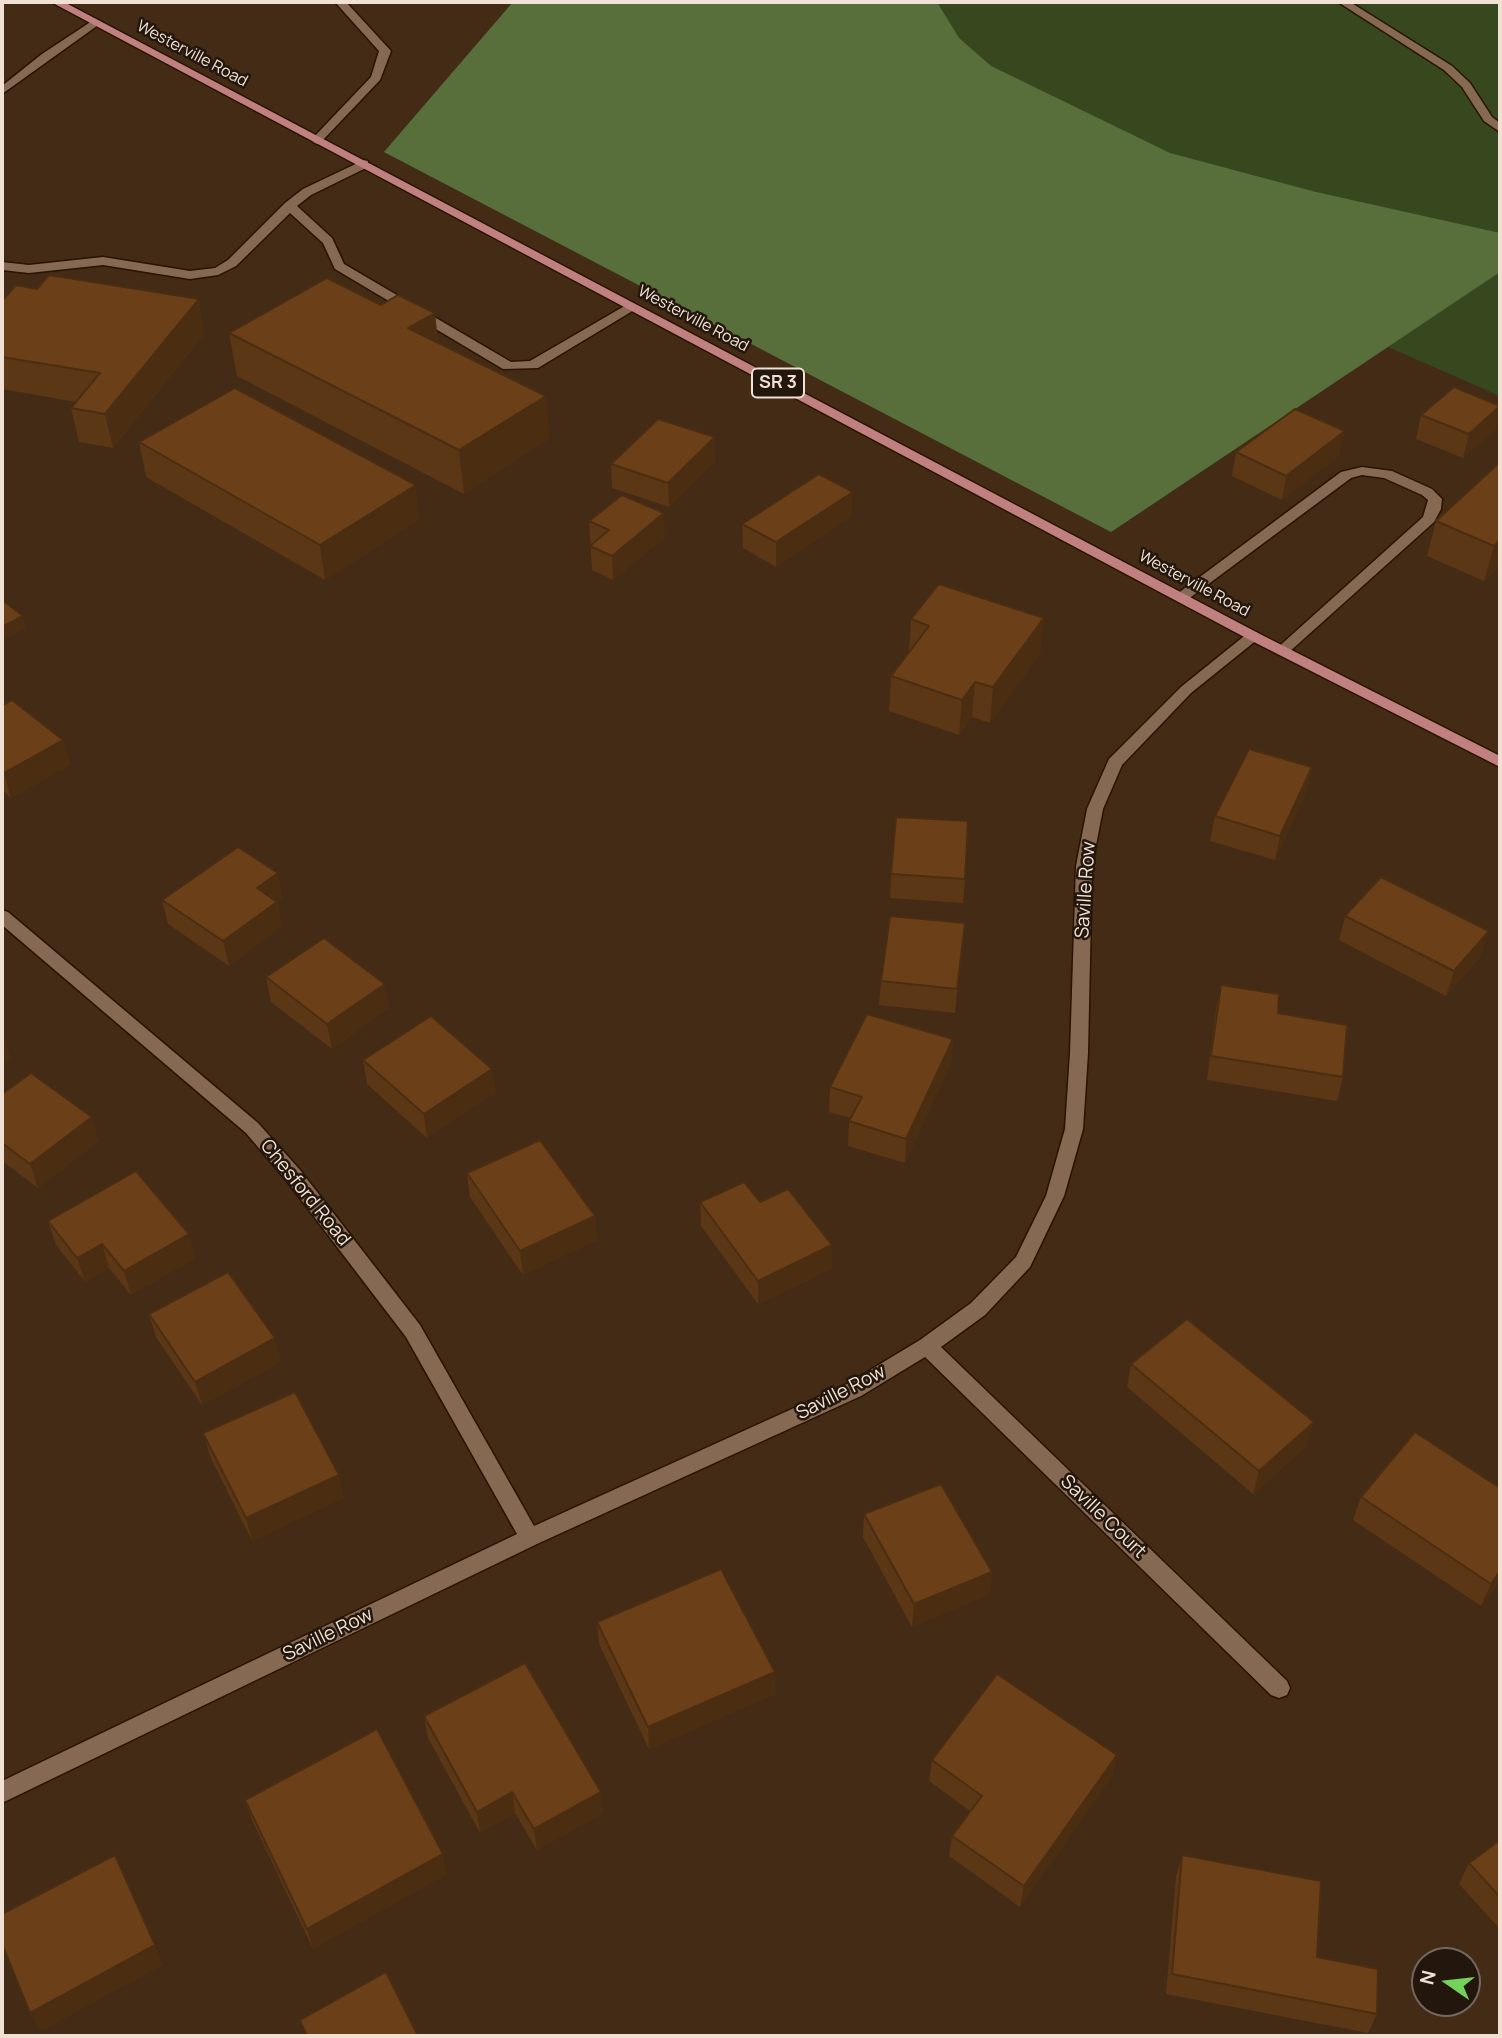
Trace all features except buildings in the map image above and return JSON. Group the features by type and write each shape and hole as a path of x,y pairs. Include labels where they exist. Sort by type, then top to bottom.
{"main road":[{"name":"Westerville Road","path":"56,2 1254,636 1500,762"}],"street":[{"path":"317,139 376,78 385,51 340,2"},
{"path":"1343,2 1448,68 1466,85 1488,119 1500,130"},
{"path":"2,91 46,56 96,23"},
{"path":"2,266 29,269 103,261 177,274 206,274 232,263 289,206 307,192 364,164"},
{"path":"289,206 328,241 339,266 508,366 533,365 633,307"},
{"path":"1182,597 1346,475 1362,471 1387,474 1427,492 1435,499 1429,519 1283,650"},
{"name":"Saville Row","path":"2,1792 530,1538 854,1390 927,1346 978,1309 1023,1262 1055,1196 1073,1129 1079,1053 1084,866 1095,808 1115,763 1186,690 1254,636"},
{"name":"Chesford Road","path":"2,916 252,1128 413,1331 530,1538"},
{"name":"Saville Court","path":"927,1346 1279,1688"}],"green space":[{"path":"513,2 1500,2 1500,396 1388,347 1111,532 384,152"},
{"path":"513,2 937,2 959,38 991,66 1170,153 1316,192 1500,233 1500,272 1111,532 384,152"}]}
